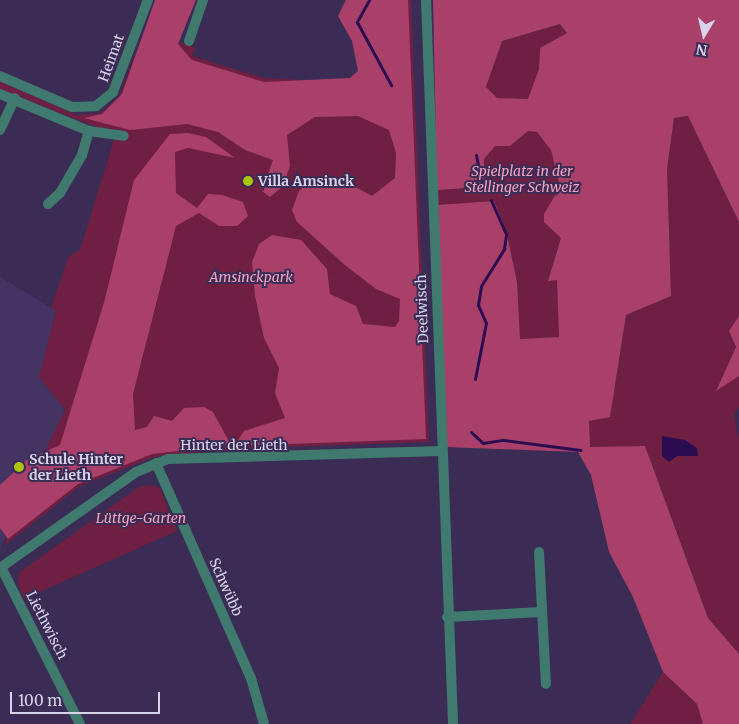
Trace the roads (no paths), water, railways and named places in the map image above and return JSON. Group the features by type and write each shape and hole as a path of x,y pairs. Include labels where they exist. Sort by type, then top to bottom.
{"street":[{"name":"Heimat","path":"0,76 72,107 96,106 113,92 148,0"},
{"path":"189,41 203,0"},
{"name":"Deelwisch","path":"426,0 441,451 453,724"},
{"path":"0,94 15,98 88,131 124,136"},
{"path":"0,130 15,98"},
{"path":"48,204 60,193 73,170 88,131"},
{"name":"Hinter der Lieth","path":"1,567 156,463 185,457 288,458 441,451"},
{"name":"Schwübb","path":"156,463 247,670 264,724"},
{"path":"539,552 546,684"},
{"name":"Liethwisch","path":"1,567 80,724"},
{"path":"448,617 542,612"}],"waterway":[{"path":"369,0 357,22 391,85"},
{"path":"476,155 482,187"},
{"path":"475,379 486,323 478,305 481,286 504,249 506,234 491,200"},
{"path":"471,432 483,443 503,440 580,450"}],"place":[{"name":"Villa Amsinck","path":"248,181"},
{"name":"Schule Hinter der Lieth","path":"19,467"}],"park label":[{"name":"Spielplatz in der Stellinger Schweiz","path":"522,180"},
{"name":"Amsinckpark","path":"251,277"},
{"name":"Lüttge-Garten","path":"141,518"}]}
